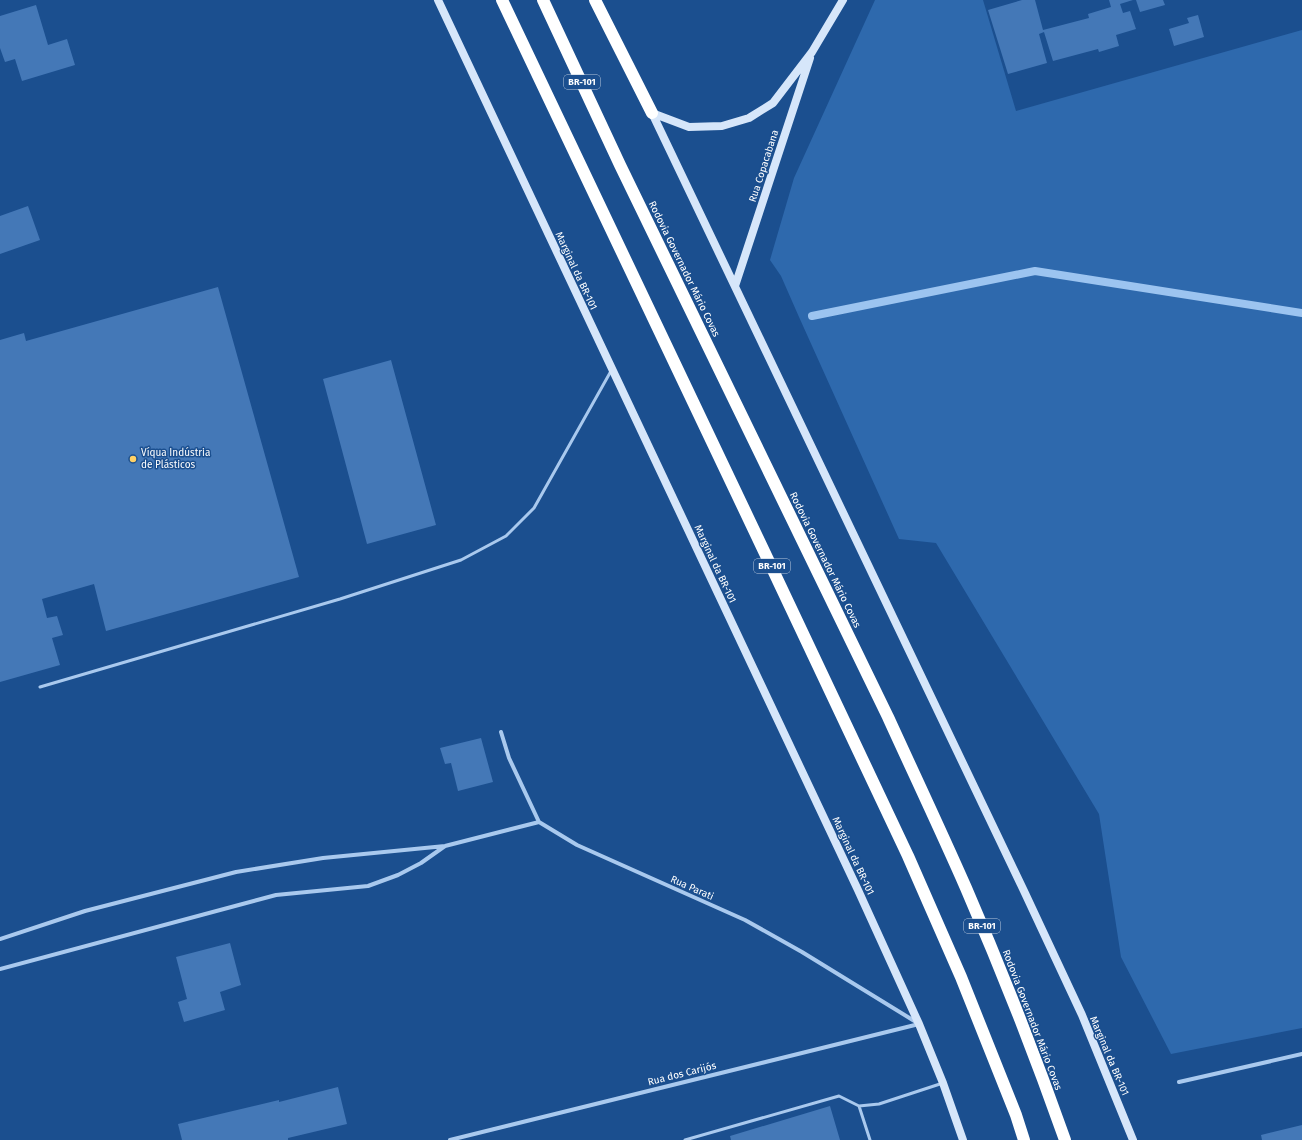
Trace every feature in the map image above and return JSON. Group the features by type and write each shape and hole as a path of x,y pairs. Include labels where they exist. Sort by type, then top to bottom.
{"highway":[{"name":"BR-101","path":"502,0 908,856 961,977 1024,1140"},
{"name":"Rodovia Governador Mário Covas","path":"543,0 620,164 888,717 967,889 1044,1081 1065,1140"},
{"path":"595,0 652,113"}],"main road":[{"name":"Marginal da BR-101","path":"438,0 858,890 943,1083 963,1140"},
{"name":"Rua Copacabana","path":"652,113 689,127 722,126 749,118 772,103 812,52 843,0"},
{"name":"Rua Copacabana","path":"735,286 812,52"},
{"name":"Marginal da BR-101","path":"652,113 1024,891 1082,1015 1133,1140"}],"street":[{"path":"0,939 85,911 236,872 323,858 445,846 539,822 509,758 501,732"},
{"name":"Rua Parati","path":"539,822 576,845 745,920 802,952 918,1024"},
{"path":"0,969 276,895 368,886 398,875 421,863 445,846"},
{"name":"Rua dos Carijós","path":"450,1140 918,1024"},
{"path":"1179,1082 1302,1054"}],"lane":[{"path":"40,687 340,599 461,560 506,536 534,508 612,370"},
{"path":"686,1140 839,1096 859,1106 879,1104 943,1083"},
{"path":"859,1106 870,1140"}],"shaded area":[{"path":"875,0 983,0 1016,111 1302,30 1302,1028 1171,1054 1121,957 1099,814 936,543 899,539 781,276 770,260 794,178"}],"building":[{"path":"1022,0 1035,0 1043,30 1089,18 1088,14 1111,7 1109,0 1133,0 1120,4 1123,13 1130,11 1136,29 1116,35 1119,46 1099,52 1098,49 1053,61 1044,32 1039,34 1047,63 1008,74 988,10"},
{"path":"1136,0 1163,0 1165,5 1140,12"},
{"path":"36,5 48,45 67,39 75,65 22,81 15,59 5,62 0,48 0,16"},
{"path":"1198,15 1204,37 1174,46 1169,29 1189,23 1187,18"},
{"path":"28,206 40,240 0,254 0,216"},
{"name":"Víqua Indústria de Plásticos","path":"218,287 299,577 106,631 94,584 42,599 47,618 57,616 63,635 52,638 60,665 0,682 0,340 24,333 26,341"},
{"path":"391,360 436,525 367,544 323,379"},
{"path":"481,738 493,782 458,791 451,763 445,764 440,748"},
{"path":"230,943 241,985 220,992 225,1010 184,1022 178,1002 187,999 176,957"},
{"path":"338,1087 347,1124 288,1138 288,1140 182,1140 178,1124 279,1100 279,1102"},
{"path":"830,1106 840,1140 731,1140 730,1136"},
{"path":"1302,1125 1302,1140 1262,1140 1261,1135"}],"waterway":[{"path":"812,316 1035,271 1302,313"}],"place":[{"name":"Víqua Indústria de Plásticos","path":"133,459"}]}
